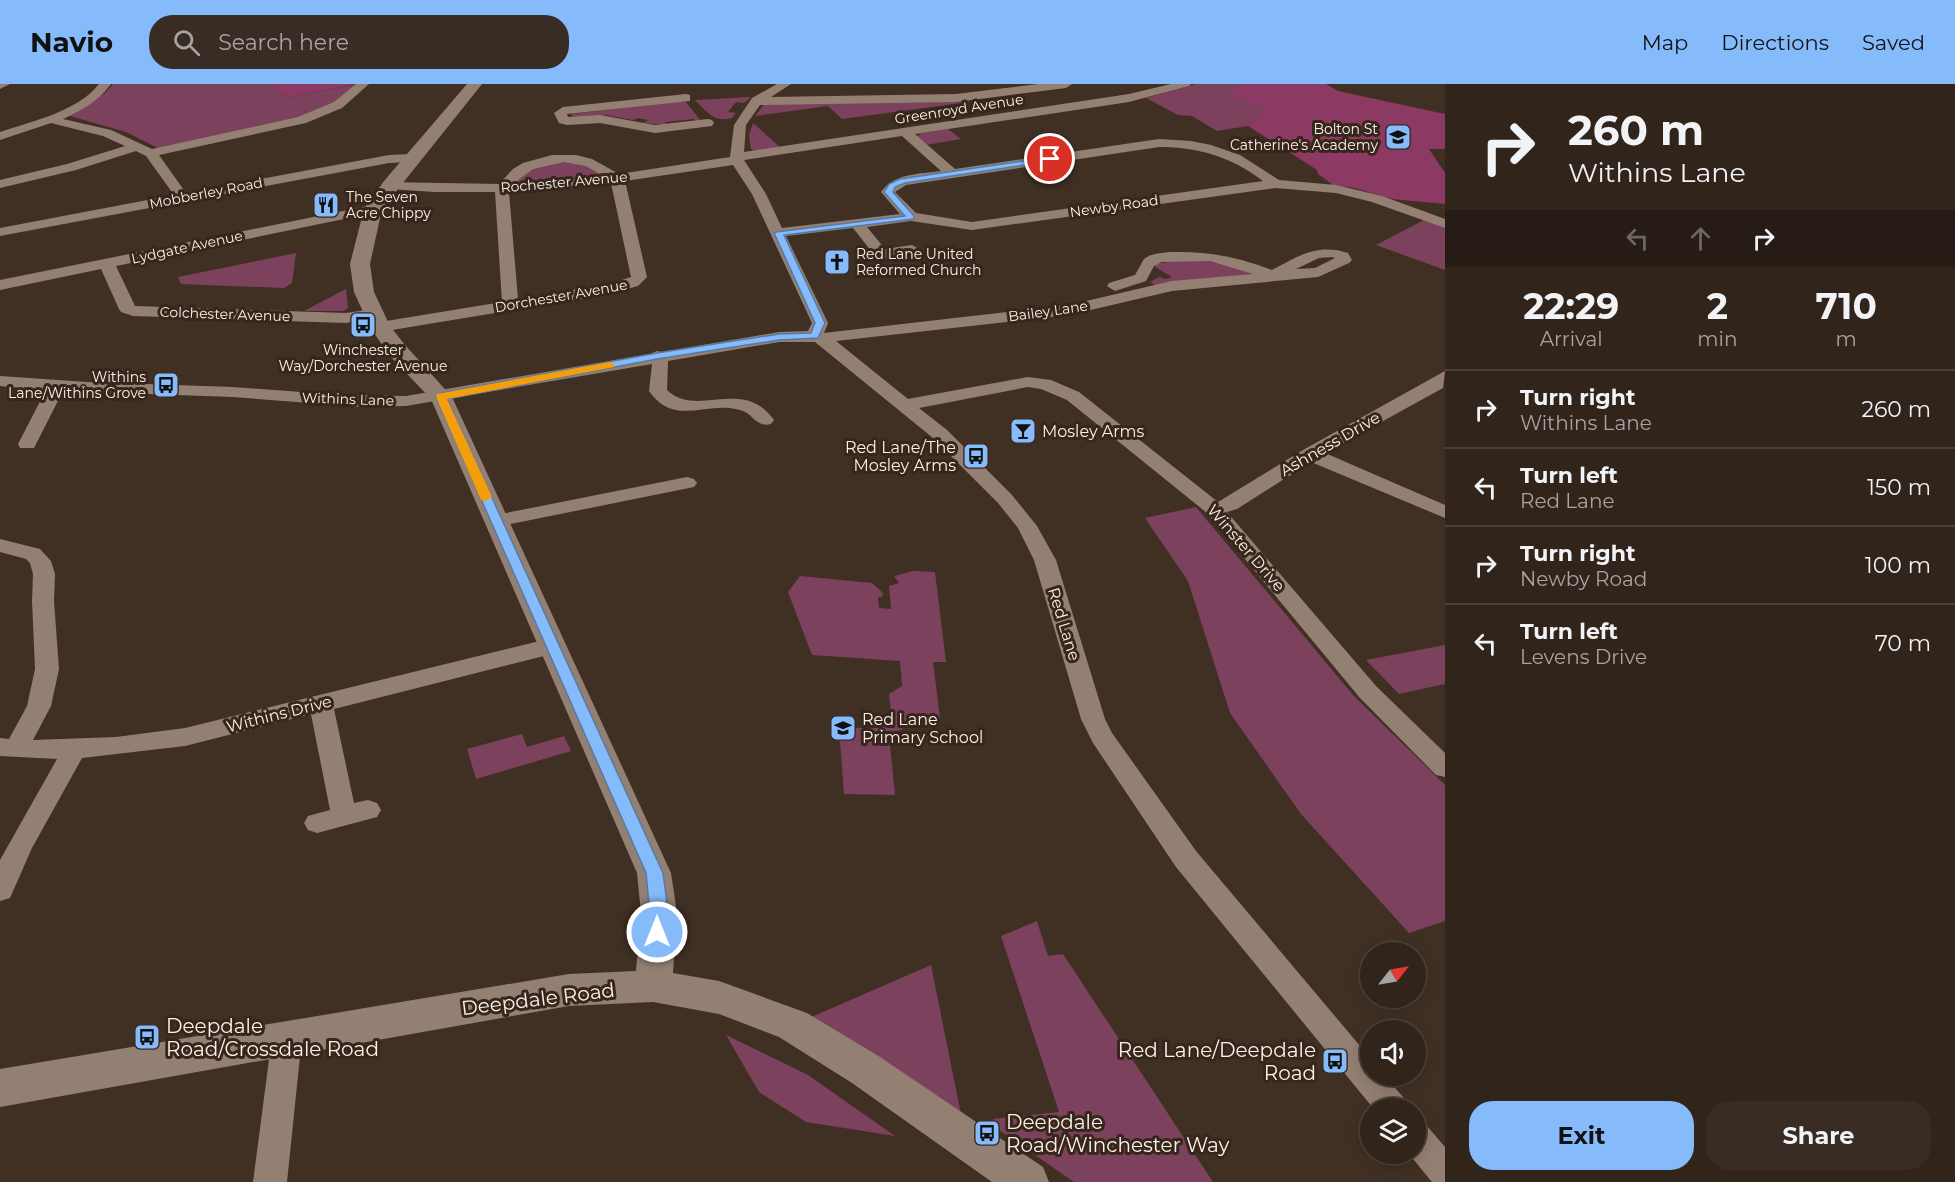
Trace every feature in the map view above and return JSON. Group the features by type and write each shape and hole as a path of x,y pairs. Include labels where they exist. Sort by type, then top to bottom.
{"street":[{"path":"0,85 4,84"},
{"path":"0,136 49,119 98,94 105,84"},
{"path":"0,184 145,150 302,120 338,105 363,84"},
{"path":"475,84 373,208 360,264 364,292 376,321 397,350 441,397 654,873 659,914 653,986"},
{"path":"673,84 686,98 723,124 737,159 759,194 779,233 820,323 818,337"},
{"path":"686,98 560,113 563,120 567,121 600,119 655,129 723,124 785,84"},
{"path":"756,101 956,98 1066,84"},
{"name":"Greenroyd Avenue","path":"737,159 1129,98 1185,84"},
{"path":"49,119 107,133 145,150 182,197"},
{"path":"906,133 951,173"},
{"path":"911,218 888,192 892,186 903,181 1173,142 1221,150 1234,156 1275,184"},
{"name":"Mobberley Road","path":"0,232 389,159 412,158"},
{"path":"510,305 502,189 506,182 528,165 558,159 587,162 617,178"},
{"name":"Rochester Avenue","path":"390,185 415,188 502,189 617,178 737,159"},
{"name":"Dorchester Avenue","path":"376,321 510,305 635,282 639,276 617,178"},
{"name":"Newby Road","path":"779,233 911,218 972,226 1275,184 1306,185 1367,196 1445,224"},
{"name":"Lydgate Avenue","path":"0,285 373,208"},
{"path":"857,225 881,254 912,249"},
{"name":"Bailey Lane","path":"818,337 1069,310 1172,286 1274,276 1237,262 1198,254 1154,259 1146,265 1152,272 1137,281 1097,290"},
{"name":"Colchester Avenue","path":"108,264 127,309 133,311 376,321"},
{"name":"Withins Lane","path":"0,381 56,387 233,392 371,403 441,397 657,356 779,337 818,337"},
{"name":"Red Lane","path":"818,337 904,405 967,459 1027,526 1045,560 1093,719 1102,737 1186,859 1384,1098"},
{"path":"657,356 661,363 658,391 667,400 693,406 743,403 755,407 765,420"},
{"name":"Ashness Drive","path":"1214,509 1230,505 1310,454 1437,384 1445,376"},
{"name":"Winster Drive","path":"904,405 1014,384 1044,384 1059,388 1090,408 1214,509 1364,687 1445,768"},
{"path":"26,444 56,387"},
{"path":"1310,454 1445,512"},
{"path":"496,521 687,483"},
{"path":"0,545 33,554 40,561 44,574 43,602 47,669 39,706 8,748"},
{"name":"Withins Drive","path":"8,748 130,747 185,737 552,646"},
{"path":"317,823 356,813 321,704"},
{"path":"0,890 20,846 75,749"},
{"name":"Deepdale Road","path":"0,1088 569,990 653,986 719,998 793,1025 866,1070 1028,1182"},
{"path":"270,1182 287,1037"},
{"path":"1426,1149 1445,1172"}],"shaded area":[{"path":"113,84 271,84 289,98 356,84 336,102 304,116 158,148 126,132 70,116 105,93"},
{"path":"271,84 355,84 289,98"},
{"path":"1196,84 1244,84 1237,85 1267,110 1248,126 1217,131 1192,116 1178,115 1146,98"},
{"path":"1326,84 1338,91 1445,114 1445,149 1429,149 1445,173 1445,204 1392,199 1354,188 1333,185 1318,174 1317,170 1248,126 1266,109 1231,97 1237,85"},
{"path":"751,97 744,103 736,102 728,112 736,113 732,118 726,119 711,115 695,100"},
{"path":"964,99 969,102 842,119 828,106 755,116 766,102"},
{"path":"686,102 701,121 697,122 694,119 665,122 667,125 644,123 648,120 638,118 633,120 606,115 574,118 571,114"},
{"path":"753,123 782,149 754,151 751,149 749,135"},
{"path":"948,129 961,139 926,145 917,137 921,133"},
{"path":"560,161 585,163 607,175 512,183 529,168"},
{"path":"1424,220 1445,228 1445,270 1376,245"},
{"path":"296,253 292,283 284,288 181,284 178,277"},
{"path":"1194,258 1234,266 1255,274 1158,287 1150,282 1159,277 1166,279 1172,277 1155,267 1156,264"},
{"path":"346,289 348,308 343,311 304,311"},
{"path":"1196,507 1353,695 1445,785 1445,921 1409,933 1301,814 1230,713 1188,581 1145,518"},
{"path":"913,571 935,572 946,662 933,662 940,718 925,718 889,734 895,795 844,794 839,728 878,728 892,721 889,694 902,686 900,661 812,655 788,592 800,576 872,583 883,593 882,597 878,597 879,608 891,609 889,586 899,583 894,576"},
{"path":"1445,645 1445,684 1399,694 1366,660"},
{"path":"522,734 527,747 564,736 571,751 476,779 467,749"},
{"path":"1037,921 1048,956 1063,954 1213,1182 1074,1182 996,1128 993,1119 1059,1112 1001,936"},
{"path":"931,965 966,1139 793,1025"},
{"path":"726,1035 808,1075 895,1136 806,1122 759,1092"}],"slow traffic":[{"path":"486,497 441,397 610,365"}],"place":[{"name":"Bolton St Catherine's Academy","path":"1398,137"},
{"name":"The Seven Acre Chippy","path":"326,205"},
{"name":"Red Lane United Reformed Church","path":"837,262"},
{"name":"Winchester Way/Dorchester Avenue","path":"363,325"},
{"name":"Withins Lane/Withins Grove","path":"166,385"},
{"name":"Mosley Arms","path":"1023,431"},
{"name":"Red Lane/The Mosley Arms","path":"976,456"},
{"name":"Red Lane Primary School","path":"843,728"},
{"name":"Deepdale Road/Crossdale Road","path":"147,1037"},
{"name":"Red Lane/Deepdale Road","path":"1335,1061"},
{"name":"Deepdale Road/Winchester Way","path":"987,1133"}],"route":[{"path":"657,932 659,914 654,873 441,397 657,356 779,337 814,336 820,323 779,233 911,218 888,192 892,186 903,181 1050,159"}]}
